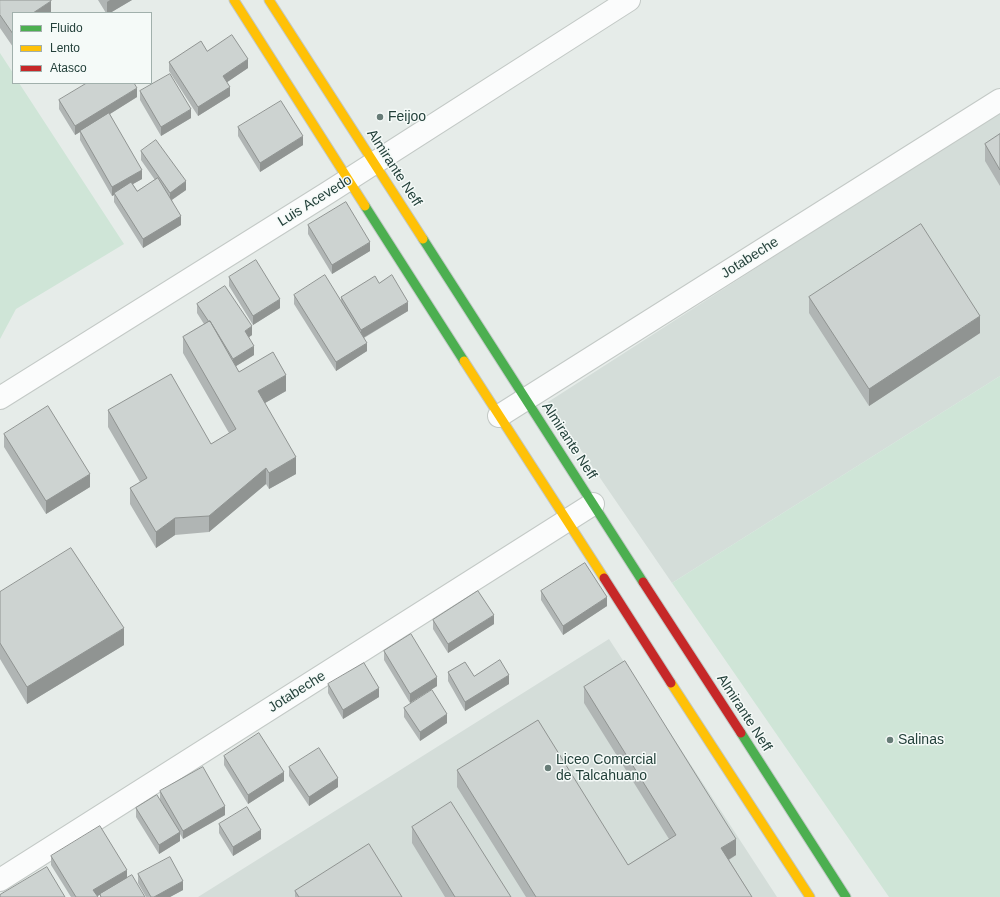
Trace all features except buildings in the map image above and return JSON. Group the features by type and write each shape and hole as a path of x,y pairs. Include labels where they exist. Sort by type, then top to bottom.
{"street":[{"path":"234,0 499,416 810,897"},
{"name":"Almirante Neff","path":"268,0 846,897"},
{"name":"Luis Acevedo","path":"0,398 374,164 629,0"},
{"name":"Jotabeche","path":"499,416 1000,100"},
{"name":"Jotabeche","path":"0,880 593,504"}],"shaded area":[{"path":"1000,111 1000,376 672,583 548,402"},
{"name":"Liceo Comercial de Talcahuano","path":"609,639 777,897 198,897"}],"green space":[{"path":"0,53 12,71 12,84 20,84 124,244 16,309 0,339"},
{"name":"Salinas","path":"1000,376 1000,897 889,897 672,583"}],"traffic: fast":[{"path":"365,206 464,361"},
{"path":"423,239 643,582"},
{"path":"741,733 846,897"}],"traffic: slow":[{"path":"234,0 365,206"},
{"path":"269,0 423,239"},
{"path":"464,361 604,578"},
{"path":"671,683 810,897"}],"traffic: jam":[{"path":"604,578 671,683"},
{"path":"643,582 741,733"}],"place":[{"name":"Feijoo","path":"380,117"},
{"name":"Salinas","path":"890,740"},
{"name":"Liceo Comercial de Talcahuano","path":"548,768"}]}
